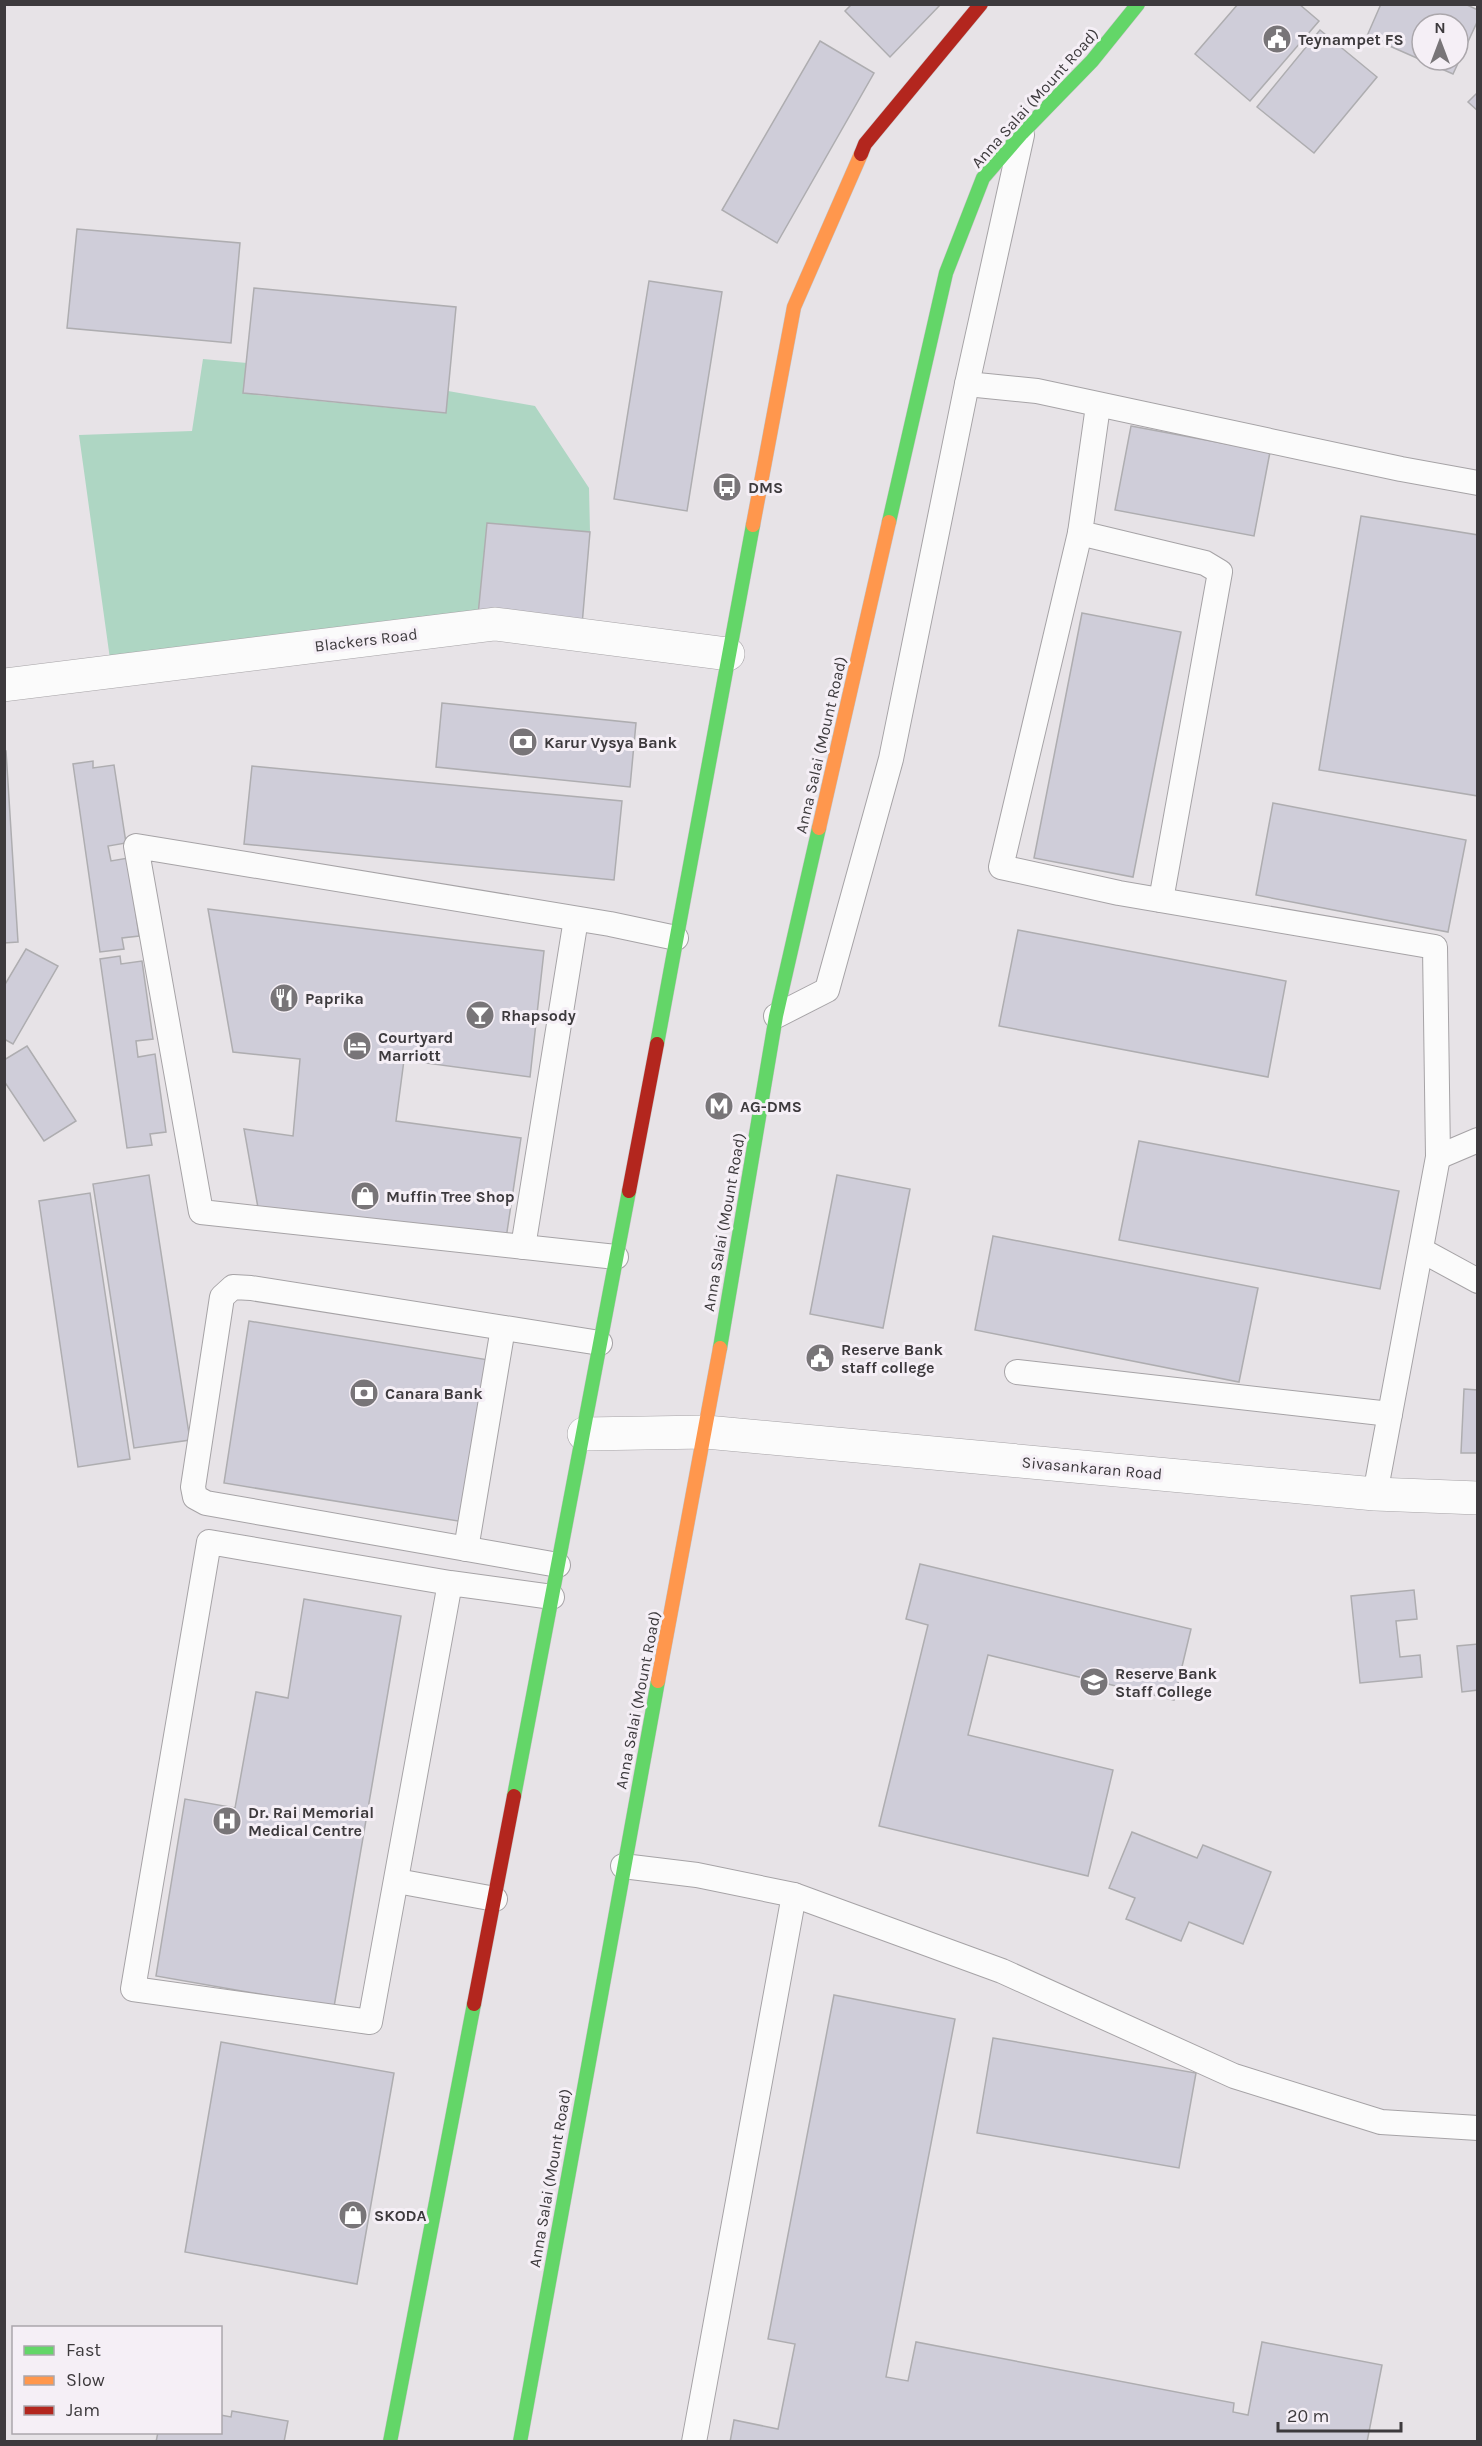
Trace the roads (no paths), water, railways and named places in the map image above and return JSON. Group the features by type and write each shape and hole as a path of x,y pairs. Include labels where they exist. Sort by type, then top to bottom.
{"main road":[{"path":"390,2442 584,1434 794,308 865,144 981,4"},
{"name":"Anna Salai (Mount Road)","path":"520,2442 623,1866 706,1432 776,1016 946,273 982,178 1092,61 1138,4"}],"street":[{"name":"Blackers Road","path":"4,685 495,624 728,654"},
{"name":"Sivasankaran Road","path":"584,1434 706,1432 1375,1494 1478,1498"}],"lane":[{"path":"776,1016 826,990 891,759 967,384 1022,133"},
{"path":"967,384 1037,392 1401,469 1478,483"},
{"path":"1098,406 1080,533 1001,867 1119,893 1435,947 1438,1157 1375,1494"},
{"path":"1080,533 1206,563 1220,572 1161,900"},
{"path":"616,1257 201,1212 136,846 576,919 676,938"},
{"path":"523,1247 576,919"},
{"path":"1438,1157 1478,1140"},
{"path":"1421,1250 1478,1281"},
{"path":"558,1564 206,1503 195,1497 193,1487 222,1297 233,1287 251,1288 600,1343"},
{"path":"466,1549 503,1328"},
{"path":"1017,1372 1390,1414"},
{"path":"450,1583 370,2022 133,1989 209,1542 450,1583 552,1597"},
{"path":"623,1866 697,1875 794,1895 1002,1971 1234,2076 1381,2122 1478,2128"},
{"path":"397,1881 495,1899"},
{"path":"694,2442 794,1895"}],"place":[{"name":"Teynampet FS","path":"1277,39"},
{"name":"DMS","path":"727,487"},
{"name":"Karur Vysya Bank","path":"523,742"},
{"name":"Paprika","path":"284,998"},
{"name":"Rhapsody","path":"480,1015"},
{"name":"Courtyard Marriott","path":"357,1046"},
{"name":"AG-DMS","path":"719,1106"},
{"name":"Muffin Tree Shop","path":"365,1196"},
{"name":"Reserve Bank staff college","path":"820,1358"},
{"name":"Canara Bank","path":"364,1393"},
{"name":"Reserve Bank Staff College","path":"1094,1682"},
{"name":"Dr. Rai Memorial Medical Centre","path":"227,1821"},
{"name":"SKODA","path":"353,2215"}]}
